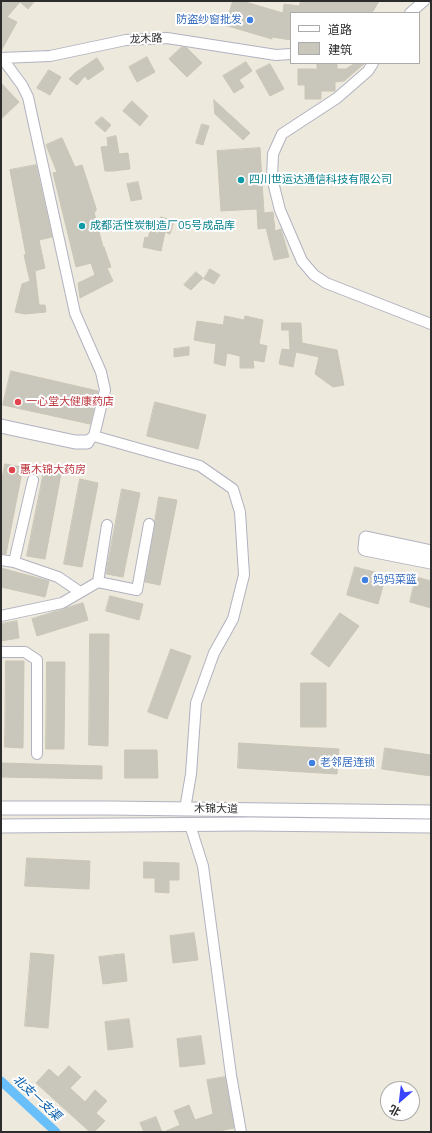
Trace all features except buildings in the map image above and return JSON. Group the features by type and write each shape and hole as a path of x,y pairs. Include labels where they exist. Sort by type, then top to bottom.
{"street":[{"path":"411,12 424,1"},
{"name":"龙木路","path":"2,58 50,56 126,40 167,38 276,55 290,54"},
{"path":"2,58 22,85 28,97 75,313 101,372 105,390 90,439"},
{"path":"372,64 368,71 337,98 282,134 273,154 272,178 280,210 302,261 314,275 330,284 431,324"},
{"path":"1,426 75,442 90,439 200,466 233,489 240,512 244,575 233,619 214,653 196,702 191,774 185,809"},
{"path":"14,562 33,480"},
{"path":"1,616 62,603 98,582 137,590 149,524"},
{"path":"98,582 107,525"},
{"path":"431,552 366,538 365,549 431,562"},
{"path":"1,560 14,562 58,577 80,592"},
{"path":"1,652 25,652 37,660 37,754"},
{"name":"木锦大道","path":"1,808 431,812"},
{"path":"190,825 203,866 231,1075 241,1132"},
{"name":"木锦大道","path":"1,826 431,826"}],"waterway":[{"name":"北支一支渠","path":"1,1081 56,1132"}],"place":[{"name":"防盗纱窗批发","path":"250,20"},
{"name":"四川世运达通信科技有限公司","path":"241,180"},
{"name":"成都活性炭制造厂05号成品库","path":"82,226"},
{"name":"一心堂大健康药店","path":"18,402"},
{"name":"惠木锦大药房","path":"12,470"},
{"name":"妈妈菜篮","path":"365,580"},
{"name":"老邻居连锁","path":"312,763"}]}
